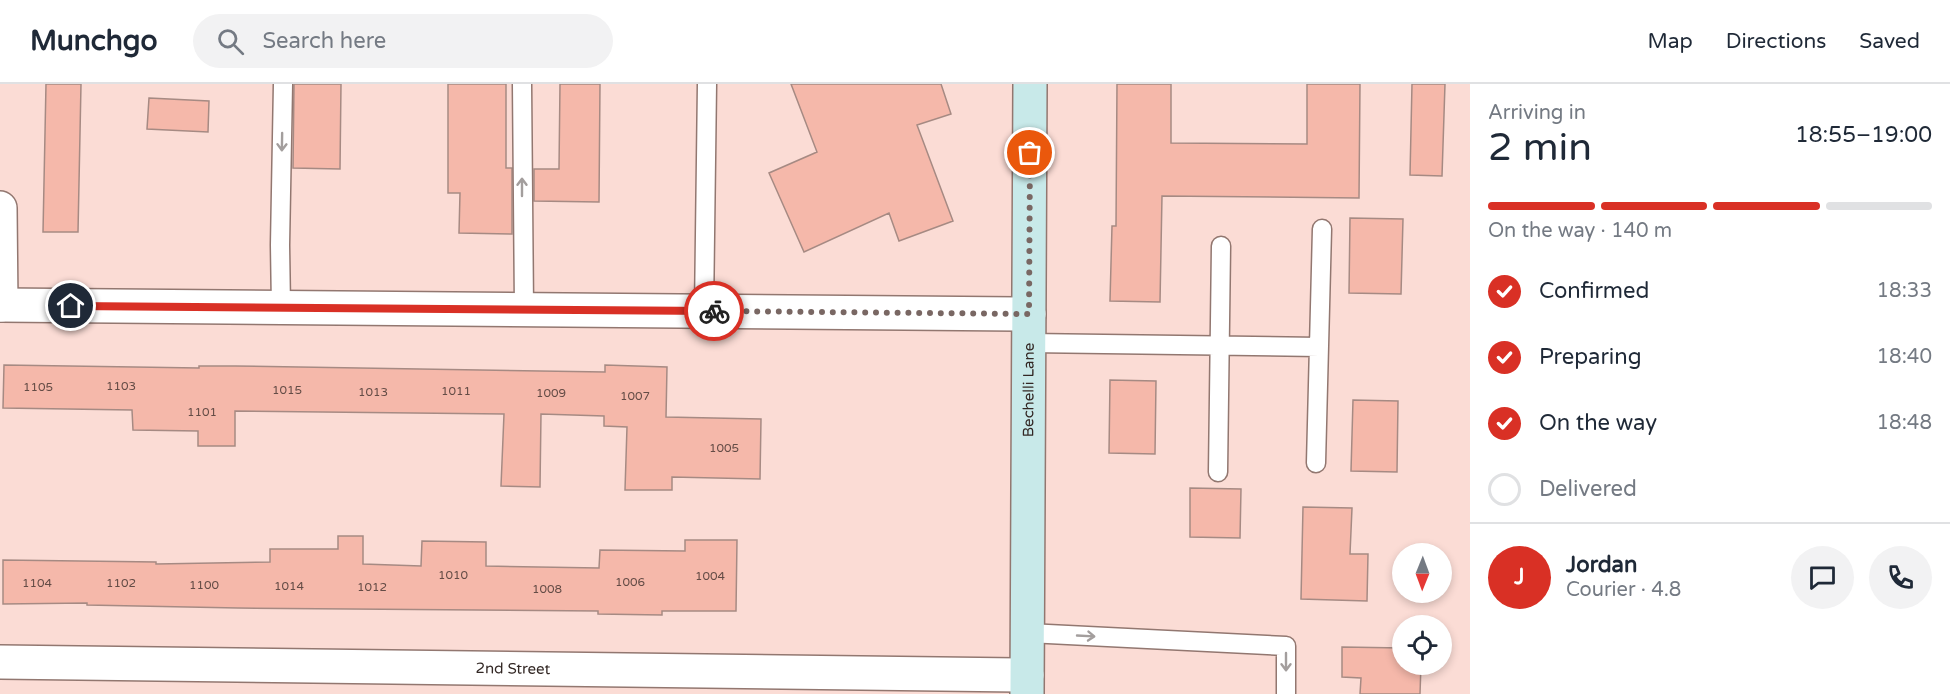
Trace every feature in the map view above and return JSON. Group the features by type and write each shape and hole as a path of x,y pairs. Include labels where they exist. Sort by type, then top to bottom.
{"main road":[{"name":"Bechelli Lane","path":"1027,685 1030,84"}],"street":[{"path":"0,208 0,305 704,311 1029,329"},
{"name":"2nd Street","path":"0,662 1027,685"}],"lane":[{"path":"281,308 283,84"},
{"path":"522,84 524,309"},
{"path":"704,311 706,84"},
{"path":"1316,463 1322,229"},
{"path":"1218,472 1221,246"},
{"path":"1029,329 1219,346 1319,347"},
{"path":"1028,633 1286,646 1286,694"}],"building":[{"path":"46,84 81,84 78,232 43,232"},
{"path":"294,84 341,84 340,169 293,168"},
{"path":"448,84 506,84 506,168 512,168 512,234 459,233 460,193 448,193"},
{"path":"560,84 600,84 599,202 534,201 534,169 559,169"},
{"path":"791,84 941,84 951,114 917,125 953,221 899,241 889,213 804,252 769,173 817,152"},
{"path":"1117,84 1171,84 1171,143 1307,144 1307,84 1360,84 1359,198 1162,196 1160,302 1110,301 1112,226 1116,226"},
{"path":"1412,84 1445,84 1442,176 1410,175"},
{"path":"149,98 209,101 208,132 147,129"},
{"path":"1350,218 1403,219 1401,294 1349,293"},
{"path":"4,365 605,372 605,365 667,367 666,417 761,419 760,479 672,477 672,490 625,490 627,427 604,426 604,416 541,414 540,487 501,486 504,414 235,411 235,446 198,446 198,431 133,430 132,410 3,408"},
{"path":"1110,380 1156,381 1155,454 1109,453"},
{"path":"1353,400 1398,401 1397,472 1351,471"},
{"path":"1190,488 1241,489 1240,538 1190,537"},
{"path":"1303,507 1352,508 1350,554 1368,554 1367,601 1301,599"},
{"path":"338,536 363,536 363,564 421,566 422,541 486,542 486,566 599,568 600,550 685,551 685,540 737,540 736,611 662,611 662,615 598,614 598,611 238,608 87,605 87,603 3,604 3,560 156,562 156,564 270,562 270,549 338,549"},
{"path":"1342,647 1392,648 1392,675 1421,675 1420,694 1360,694 1361,678 1342,677"}],"way so far":[{"path":"714,311 1029,314 1030,153"}],"route":[{"path":"71,306 714,311"}]}
